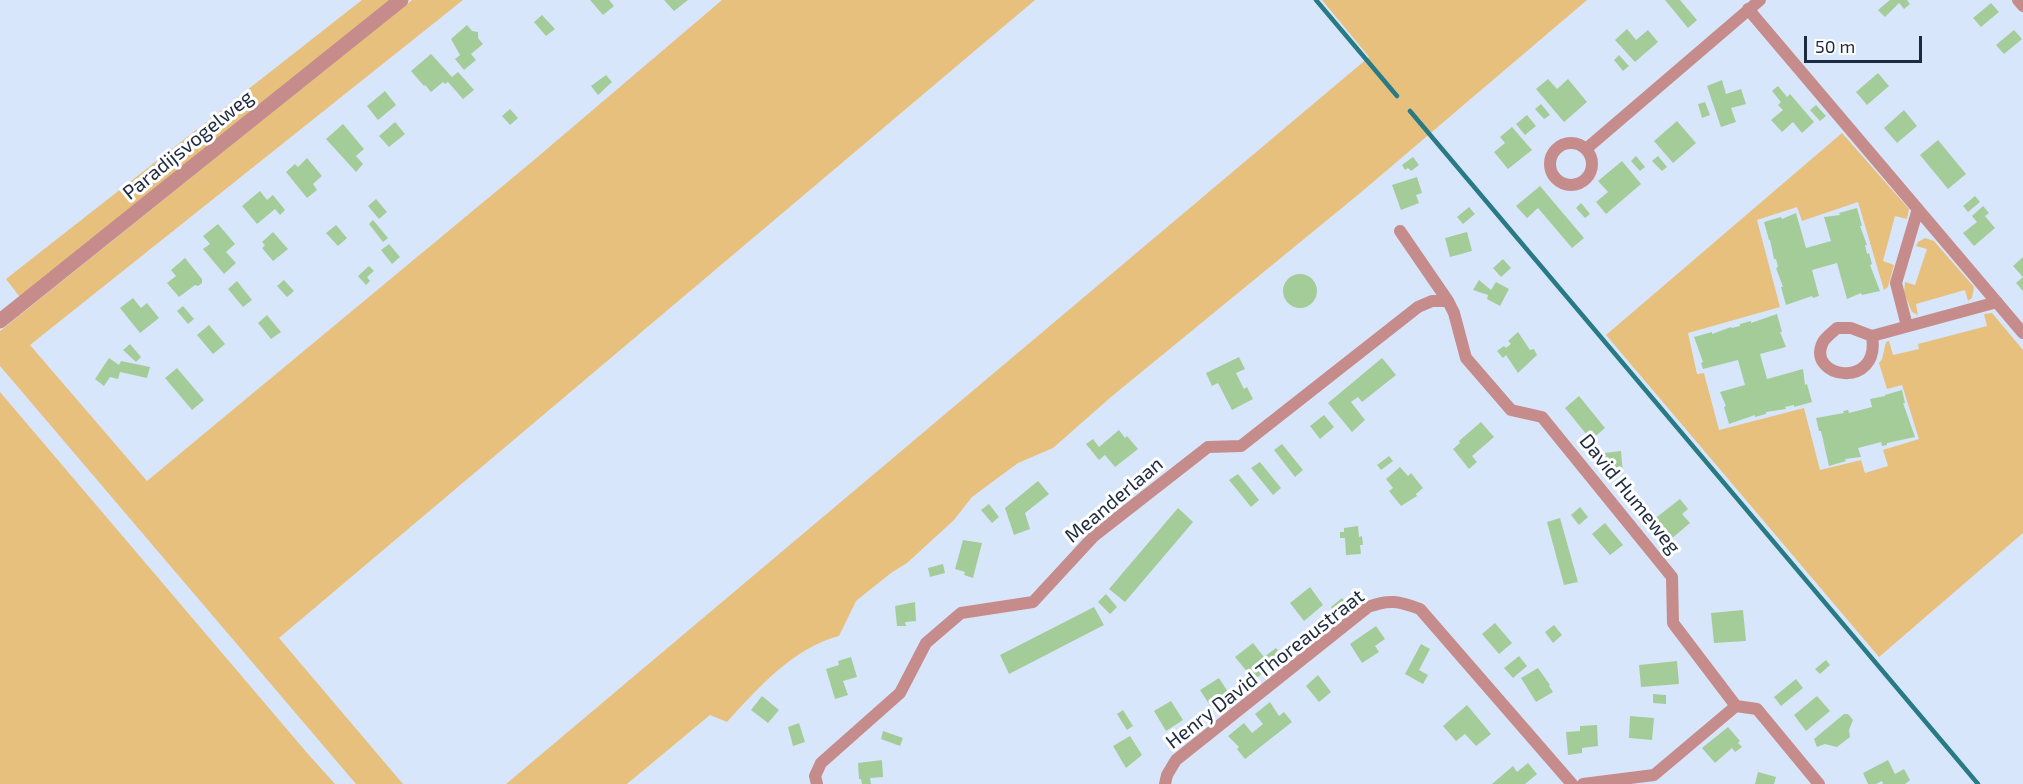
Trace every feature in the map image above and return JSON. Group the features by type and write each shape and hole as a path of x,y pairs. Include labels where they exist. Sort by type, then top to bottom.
{"street":[{"name":"Paradijsvogelweg","path":"0,321 401,0"},
{"path":"1586,149 1760,0"},
{"path":"2018,0 2023,6"},
{"path":"1748,9 2023,333"},
{"path":"1907,326 1896,283 1918,209"},
{"name":"David Humeweg","path":"1400,231 1448,301 1454,313 1466,358 1511,410 1542,417 1672,577 1673,622 1736,706"},
{"name":"Meanderlaan","path":"817,784 815,777 821,762 900,693 926,643 961,613 1033,602 1094,536 1209,447 1241,446 1418,307 1432,301 1448,301"},
{"path":"1872,336 1872,354 1868,363 1858,371 1849,374 1838,372 1830,370 1824,364 1821,355 1823,341 1837,328 1851,328 1872,336 1997,302"},
{"name":"Henry David Thoreaustraat","path":"1165,784 1167,775 1176,760 1368,608 1382,602 1401,602 1420,609 1572,784"},
{"path":"1583,784 1654,775 1736,706 1757,709 1819,784"}],"shaded area":[{"path":"362,0 394,0 22,300 6,279"},
{"path":"412,0 463,0 30,345 147,481 534,160 722,0 1035,0 279,638 403,784 356,784 0,366 0,331"},
{"path":"1322,0 1587,0 1359,194 1111,397 1053,448 1018,463 972,497 954,520 907,563 856,601 839,636 806,650 777,671 727,722 710,715 627,784 506,784 1369,57"},
{"path":"1842,133 1909,209 1907,219 1895,216 1883,261 1894,265 1888,287 1884,290 1858,202 1802,221 1797,207 1757,220 1780,307 1688,333 1697,374 1704,373 1719,430 1804,408 1820,470 1861,460 1865,473 1888,466 1883,450 1919,439 1902,385 1887,389 1879,363 1886,342 1889,341 1893,355 1919,349 1918,344 1987,326 1984,314 1992,313 2023,350 2023,533 1879,657 1606,335"},
{"path":"1925,238 1934,241 1974,287 1972,298 1968,301 1965,290 1916,304 1918,315 1912,312 1904,293 1905,282 1915,285 1927,249 1916,246"},
{"path":"0,392 308,754 335,784 0,784"}],"building":[{"path":"590,0 609,0 614,6 603,15"},
{"path":"664,0 688,0 674,11"},
{"path":"1665,0 1680,0 1697,20 1688,28"},
{"path":"1890,0 1907,0 1910,4 1904,9 1899,3 1885,17 1878,10"},
{"path":"1991,3 1999,12 1981,27 1973,18"},
{"path":"542,15 555,29 546,36 534,22"},
{"path":"467,25 472,31 478,32 478,38 483,44 471,54 476,60 464,70 455,59 460,55 451,39"},
{"path":"1627,29 1636,40 1648,30 1658,42 1635,62 1615,40"},
{"path":"2014,30 2022,39 2004,54 1996,45"},
{"path":"431,54 452,77 458,72 474,90 463,99 448,82 445,84 443,82 431,92 411,71"},
{"path":"1619,55 1629,66 1623,71 1614,60"},
{"path":"1878,73 1889,86 1867,105 1856,92"},
{"path":"606,75 612,82 598,95 591,86"},
{"path":"1548,79 1557,89 1568,79 1587,102 1564,122 1536,89"},
{"path":"1722,80 1726,94 1741,89 1746,104 1731,108 1736,122 1721,127 1707,86"},
{"path":"1778,86 1787,97 1790,94 1814,122 1802,133 1793,122 1782,132 1771,120 1783,110 1778,105 1781,102 1772,91"},
{"path":"385,91 396,105 378,120 367,106"},
{"path":"1705,102 1710,115 1702,118 1698,104"},
{"path":"1541,104 1550,115 1544,119 1535,109"},
{"path":"1816,105 1826,116 1820,121 1810,110"},
{"path":"510,109 518,118 510,125 502,116"},
{"path":"1904,110 1917,126 1897,143 1884,128"},
{"path":"1527,115 1536,126 1525,135 1516,124"},
{"path":"1677,121 1696,143 1673,163 1654,141"},
{"path":"395,122 405,134 389,147 379,136"},
{"path":"343,124 364,149 356,156 363,164 356,172 326,139"},
{"path":"1512,127 1532,150 1508,169 1494,152 1505,143 1500,137"},
{"path":"1938,140 1966,174 1948,189 1920,155"},
{"path":"1636,156 1645,167 1640,171 1631,161"},
{"path":"1658,156 1667,167 1662,171 1652,161"},
{"path":"1413,157 1419,165 1411,171 1408,168 1405,170 1402,165"},
{"path":"307,158 322,176 313,184 317,190 307,198 286,172 295,164 298,167"},
{"path":"1622,161 1641,184 1606,214 1596,202 1608,192 1598,181"},
{"path":"1417,177 1422,193 1416,195 1419,203 1401,210 1392,185"},
{"path":"1540,186 1584,238 1572,248 1538,208 1527,218 1516,206"},
{"path":"260,191 267,200 273,195 285,210 280,215 275,209 257,224 242,206"},
{"path":"1975,196 1980,202 1968,212 1963,206"},
{"path":"376,199 387,212 379,219 368,206"},
{"path":"1581,203 1590,214 1585,218 1576,208"},
{"path":"1983,206 1989,213 1985,216 1995,228 1974,246 1963,233 1977,222 1972,216"},
{"path":"1469,207 1475,214 1463,224 1457,217"},
{"path":"1857,208 1862,226 1860,226 1867,245 1865,245 1867,254 1869,253 1872,264 1870,265 1880,291 1862,295 1861,293 1847,299 1837,263 1812,270 1819,296 1813,298 1812,296 1786,305 1781,287 1783,287 1776,268 1778,267 1776,259 1774,259 1764,222 1781,217 1782,219 1796,213 1806,248 1831,241 1824,217 1840,215 1839,213"},
{"path":"373,220 388,238 383,242 369,224"},
{"path":"218,224 235,244 226,252 236,263 224,274 203,249 210,244 203,236"},
{"path":"336,225 347,238 338,246 326,233"},
{"path":"273,232 288,249 273,261 262,248 265,245 262,242"},
{"path":"1467,232 1472,251 1450,257 1445,238"},
{"path":"389,244 400,257 392,264 381,250"},
{"path":"2023,257 2023,277 2013,266"},
{"path":"185,258 202,279 202,283 195,285 179,297 167,283 176,276 171,270"},
{"path":"1503,259 1511,268 1501,277 1493,268"},
{"path":"369,266 374,271 367,277 370,281 366,285 358,276"},
{"path":"1300,274 1312,279 1317,291 1312,303 1300,308 1288,303 1283,291 1288,279"},
{"path":"2023,277 2023,291 2016,283"},
{"path":"284,280 294,291 287,297 277,286"},
{"path":"1479,280 1491,290 1496,282 1509,289 1500,306 1487,299 1488,295 1473,290"},
{"path":"237,281 252,300 243,307 228,289"},
{"path":"133,298 141,308 147,303 159,318 140,333 120,308"},
{"path":"183,306 194,319 188,324 177,311"},
{"path":"1777,314 1782,332 1780,332 1786,347 1760,354 1767,379 1803,369 1805,385 1807,384 1812,402 1766,412 1766,414 1755,417 1755,415 1729,424 1724,407 1726,406 1720,392 1745,385 1738,360 1703,369 1701,363 1703,362 1694,337 1712,332 1712,334"},
{"path":"267,315 281,332 271,339 258,323"},
{"path":"209,325 225,344 213,354 197,335"},
{"path":"1518,332 1530,350 1534,349 1537,355 1518,373 1506,355 1503,358 1497,351 1511,344 1508,341"},
{"path":"130,344 141,357 136,362 123,350"},
{"path":"1239,357 1245,369 1236,373 1244,389 1247,387 1253,399 1232,410 1218,383 1212,386 1206,373"},
{"path":"109,358 119,365 121,361 150,367 147,378 120,372 118,379 110,377 104,386 95,379"},
{"path":"1382,358 1396,375 1362,402 1358,397 1351,402 1365,420 1352,432 1328,403"},
{"path":"177,368 204,400 192,410 165,378"},
{"path":"1902,390 1905,403 1903,403 1915,437 1882,446 1881,442 1858,448 1861,457 1845,459 1846,461 1829,466 1816,418 1872,407 1870,399"},
{"path":"1579,396 1605,428 1591,440 1565,408"},
{"path":"1324,415 1334,427 1320,439 1310,426"},
{"path":"1481,422 1494,437 1472,456 1477,462 1469,469 1453,449"},
{"path":"1119,430 1138,449 1115,467 1105,455 1099,460 1086,444 1093,439 1099,447"},
{"path":"1282,444 1303,470 1295,477 1274,450"},
{"path":"1621,451 1623,474 1606,476 1604,453"},
{"path":"1389,456 1393,461 1381,470 1377,465"},
{"path":"1260,462 1281,488 1273,495 1251,468"},
{"path":"1400,467 1408,476 1411,473 1423,488 1416,494 1417,496 1401,506 1389,491 1393,488 1386,479"},
{"path":"1238,474 1259,500 1251,507 1229,480"},
{"path":"1038,481 1049,494 1025,513 1030,529 1014,535 1005,508"},
{"path":"1680,499 1688,509 1682,514 1690,523 1670,540 1653,520"},
{"path":"989,504 999,517 992,523 981,510"},
{"path":"1580,507 1588,517 1579,525 1571,515"},
{"path":"1178,508 1193,522 1125,602 1109,589"},
{"path":"1560,518 1578,582 1564,585 1547,522"},
{"path":"1605,523 1623,545 1610,555 1592,534"},
{"path":"1358,526 1359,537 1362,536 1363,545 1360,545 1361,554 1346,555 1345,538 1340,538 1340,532 1344,532 1344,528"},
{"path":"963,540 982,543 973,578 955,569"},
{"path":"943,564 945,573 930,577 928,568"},
{"path":"1310,587 1323,605 1304,621 1290,603"},
{"path":"1106,594 1117,607 1110,614 1098,602"},
{"path":"1342,598 1348,605 1337,614 1331,607"},
{"path":"915,602 916,621 905,622 906,626 897,626 895,606"},
{"path":"1094,607 1104,625 1009,674 1000,655"},
{"path":"1743,610 1746,641 1714,643 1711,613"},
{"path":"1495,623 1512,643 1499,654 1482,634"},
{"path":"1554,625 1562,635 1553,643 1545,632"},
{"path":"1376,626 1385,639 1375,646 1379,652 1362,663 1350,644"},
{"path":"1253,643 1264,657 1276,648 1283,657 1254,680 1235,657"},
{"path":"1421,644 1430,649 1419,670 1428,675 1423,684 1405,674"},
{"path":"1519,656 1527,666 1513,678 1504,668"},
{"path":"851,657 857,677 843,681 848,695 835,699 826,669 839,665 838,661"},
{"path":"1826,660 1830,665 1820,674 1815,669"},
{"path":"1677,661 1679,684 1641,687 1639,665"},
{"path":"1538,668 1553,692 1536,702 1521,678"},
{"path":"1318,675 1331,692 1319,702 1306,686"},
{"path":"1219,678 1230,695 1211,707 1200,690"},
{"path":"1796,679 1803,688 1781,706 1774,697"},
{"path":"1653,694 1666,695 1666,704 1653,703"},
{"path":"762,696 779,710 768,723 751,710"},
{"path":"1817,696 1830,711 1806,731 1794,715"},
{"path":"1171,701 1183,720 1166,731 1154,711"},
{"path":"1270,702 1279,716 1284,712 1292,722 1245,759 1237,749 1239,747 1228,736 1244,723 1252,733 1257,729 1263,724 1255,714"},
{"path":"1467,705 1491,734 1476,746 1465,734 1456,741 1443,726"},
{"path":"1123,710 1133,726 1127,730 1117,714"},
{"path":"1844,714 1848,714 1853,720 1849,730 1850,737 1837,747 1825,744 1817,747 1814,739"},
{"path":"1630,716 1654,718 1652,740 1629,738"},
{"path":"799,723 805,742 793,746 788,727"},
{"path":"1597,725 1598,746 1582,748 1582,753 1568,755 1566,732 1580,731 1580,726"},
{"path":"1728,727 1740,741 1738,743 1742,747 1735,752 1732,748 1715,763 1702,748"},
{"path":"883,731 903,738 900,746 881,739"},
{"path":"1130,736 1142,755 1126,768 1113,746"},
{"path":"882,760 883,777 870,778 871,784 862,784 859,779 858,763"},
{"path":"1888,760 1895,774 1904,769 1910,780 1905,784 1883,784 1882,781 1868,784 1863,773"},
{"path":"1528,763 1537,774 1525,784 1492,784 1513,766 1517,772"},
{"path":"1758,772 1776,777 1774,784 1755,784"}],"waterway":[{"path":"1316,0 1397,96"},
{"path":"1410,111 1978,784"}]}
